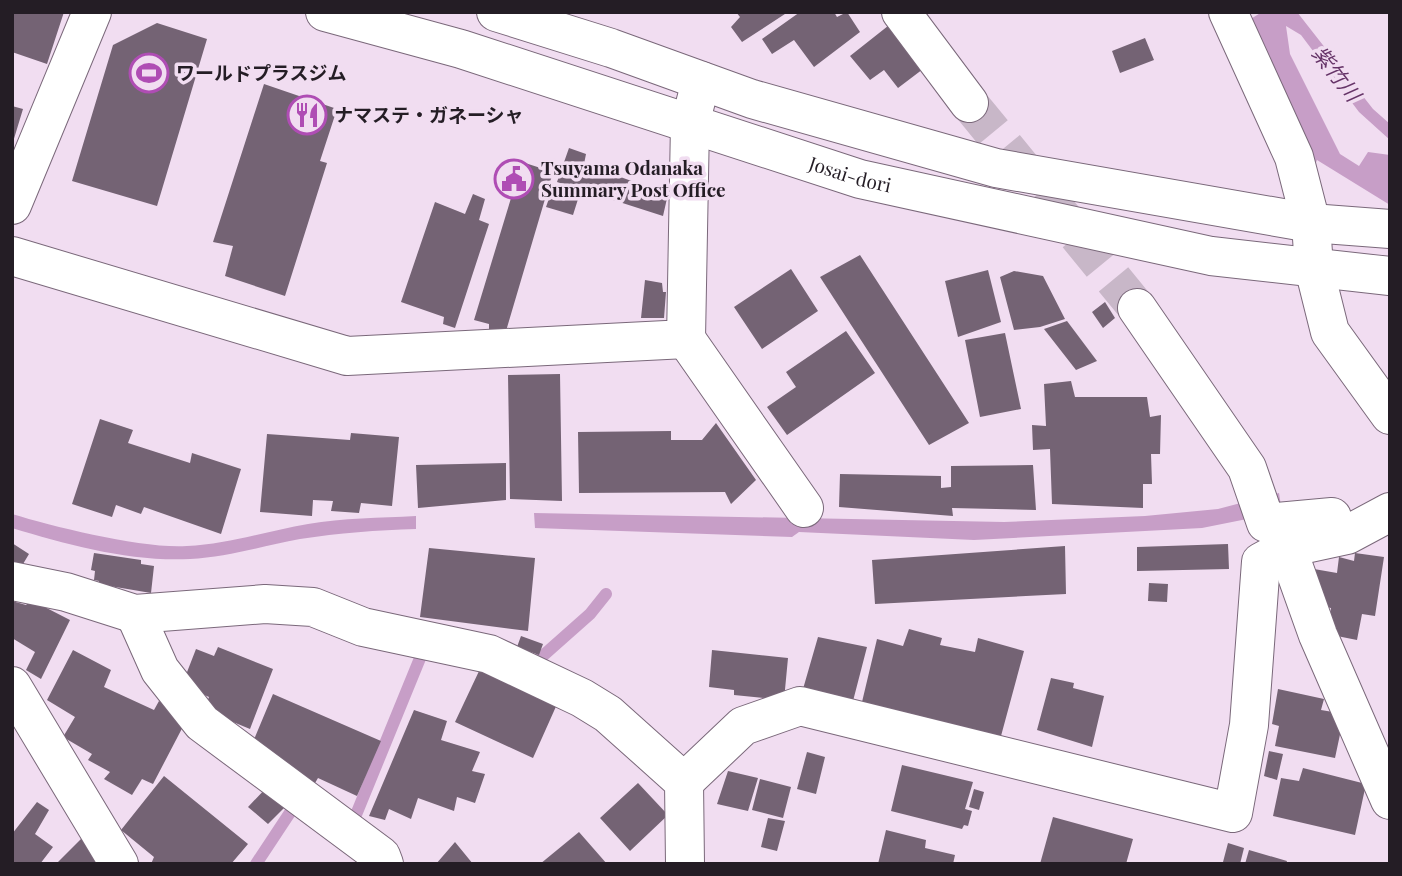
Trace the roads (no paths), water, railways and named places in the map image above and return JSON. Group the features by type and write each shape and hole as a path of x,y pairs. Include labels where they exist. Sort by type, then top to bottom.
{"street":[{"path":"12,205 92,12"},
{"name":"Josai-dori","path":"326,12 461,49 860,179 1211,256 1390,276"},
{"path":"461,49 493,12 611,48 751,99 996,167 1311,223 1390,229"},
{"path":"901,12 969,103"},
{"path":"1228,12 1293,156 1311,223 1314,268 1330,332 1390,415"},
{"path":"701,81 690,124 686,339 804,508"},
{"path":"12,256 347,356 686,339"},
{"path":"1137,308 1247,468 1266,523 1390,511"},
{"path":"685,864 684,782 743,726 800,706 1233,814 1249,724 1262,562 1287,548 1347,536 1390,511"},
{"path":"1287,548 1323,646 1390,800"},
{"path":"12,581 66,592 135,614 265,604 313,607 363,627 489,654 582,698 608,714 684,782"},
{"path":"135,614 160,670 202,723 381,856 384,864"},
{"path":"12,686 120,864"}],"water":[{"name":"紫竹川","path":"1262,12 1297,12 1373,109 1390,124 1390,140 1359,112 1301,35 1286,26 1290,54 1340,154 1359,166 1368,152 1390,155 1390,205 1317,160 1315,165 1241,25"},
{"path":"1279,493 1282,512 1202,528 974,540 799,532 792,537 535,528 534,513 1004,522 1145,516 1218,509"},
{"path":"12,514 99,536 169,546 217,543 308,524 348,519 416,516 416,529 329,535 218,556 168,559 100,551 12,528"}],"waterway":[{"path":"537,661 590,614 606,594"},
{"path":"351,827 425,646"},
{"path":"256,864 297,802"}],"tunnel":[{"path":"969,103 1137,308"}],"place":[{"name":"ワールドプラスジム","path":"149,73"},
{"name":"ナマステ・ガネーシャ","path":"307,115"},
{"name":"Tsuyama Odanaka Summary Post Office","path":"514,179"}]}
